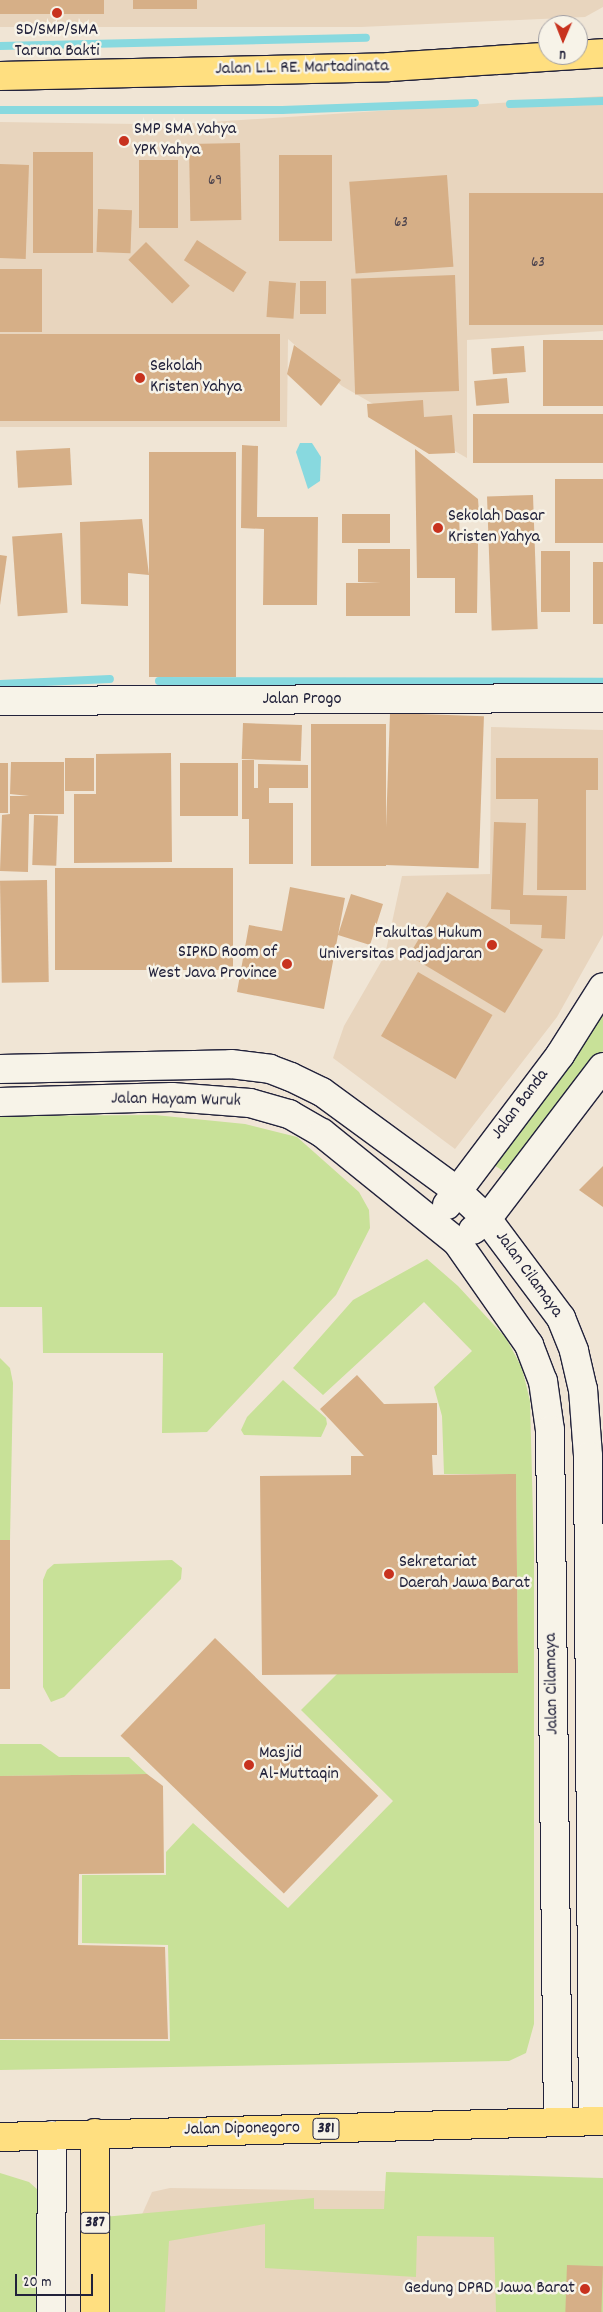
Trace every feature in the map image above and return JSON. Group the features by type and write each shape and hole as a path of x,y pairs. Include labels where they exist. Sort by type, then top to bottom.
{"main road":[{"name":"Jalan L.L. RE. Martadinata","path":"0,76 389,67 603,53"},
{"name":"Jalan Diponegoro","path":"0,2137 598,2121"},
{"name":"387","path":"95,2133 95,2312"}],"street":[{"name":"Jalan Progo","path":"0,701 603,698"},
{"name":"Jalan Banda","path":"436,1222 456,1190 560,1055 603,987"},
{"name":"Jalan Hayam Wuruk","path":"0,1069 231,1064 270,1069 322,1092 456,1190"},
{"path":"172,1097 173,1065"},
{"path":"457,1242 487,1219 603,1067"},
{"name":"Jalan Hayam Wuruk","path":"0,1102 172,1097 250,1103 289,1114 322,1134 436,1222 457,1242"},
{"name":"Jalan Cilamaya","path":"456,1190 487,1219 548,1298 574,1351 583,1389 588,1456 598,2121"},
{"name":"Jalan Cilamaya","path":"457,1242 529,1345 543,1381 551,1456 558,2122"},
{"path":"513,1320 548,1298"},
{"path":"551,1456 588,1456"},
{"path":"51,2312 52,2135"}],"shaded area":[{"path":"0,0 603,0 603,7 588,15 538,15 538,19 361,27 0,27"},
{"path":"603,96 603,331 467,340 467,458 342,386 288,339 287,427 0,427 0,122 137,124 137,127"},
{"name":"Fakultas Hukum Universitas Padjadjaran","path":"491,727 603,730 603,935 557,1017 455,1149 333,1058 344,1026 385,955 402,876 490,874"},
{"path":"170,2188 535,2193 533,2312 127,2312 128,2246 152,2192"}],"green space":[{"path":"603,1008 603,1051 580,1085 507,1173 492,1164"},
{"path":"155,1115 245,1124 297,1137 359,1192 369,1210 370,1228 336,1295 207,1432 162,1433 163,1353 43,1353 42,1307 0,1307 0,1116"},
{"path":"427,1259 458,1286 506,1338 522,1368 530,1401 534,1553 534,2024 526,2053 509,2061 0,2070 0,2040 170,2041 168,1945 82,1943 82,1875 166,1875 166,1852 193,1823 288,1908 393,1801 301,1710 337,1674 518,1673 516,1474 444,1474 442,1416 434,1387 472,1351 424,1302 323,1395 293,1368 353,1300"},
{"path":"0,1358 10,1368 13,1383 10,1540 0,1540"},
{"path":"283,1380 326,1418 327,1424 321,1437 244,1435 241,1430 247,1417"},
{"path":"172,1560 182,1568 181,1579 64,1697 51,1702 43,1687 43,1580 47,1570 54,1564"},
{"path":"0,1744 41,1744 59,1757 129,1757 147,1774 0,1776"},
{"path":"386,2172 603,2178 603,2312 496,2312 494,2237 417,2236 416,2277 265,2268 265,2224 169,2241 165,2312 100,2312 103,2217 314,2198 314,2209 384,2209"},
{"path":"0,2173 29,2182 47,2198 53,2312 0,2312"}],"water":[{"path":"300,443 312,443 321,457 320,481 308,489 296,452"}],"building":[{"path":"0,0 104,0 104,14 0,14"},
{"path":"133,0 197,0 197,9 133,9"},
{"path":"240,143 241,220 190,221 189,144"},
{"path":"33,152 93,152 93,253 33,253"},
{"path":"279,155 332,155 332,241 279,241"},
{"path":"139,160 178,160 178,228 139,228"},
{"path":"0,164 29,165 26,259 0,258"},
{"path":"447,175 453,267 356,274 349,182"},
{"path":"469,193 603,193 603,325 469,325"},
{"path":"98,209 132,210 130,253 96,252"},
{"path":"197,240 246,272 233,292 184,260"},
{"path":"146,242 190,286 172,304 128,260"},
{"path":"0,269 42,269 42,332 0,332"},
{"path":"455,275 459,391 355,395 351,279"},
{"path":"269,281 296,283 293,319 266,317"},
{"path":"300,281 326,281 326,314 300,314"},
{"name":"Sekolah Kristen Yahya","path":"0,334 280,334 280,421 0,421"},
{"path":"543,340 603,340 603,406 543,406"},
{"path":"294,345 341,380 321,406 287,374"},
{"path":"524,346 526,372 493,374 491,348"},
{"path":"507,378 509,403 476,406 474,381"},
{"path":"423,400 424,417 452,415 455,453 429,454 368,417 367,404"},
{"path":"473,414 603,414 603,463 473,463"},
{"path":"242,445 258,446 257,517 318,517 317,605 263,605 264,529 241,528"},
{"path":"70,448 72,485 18,488 16,451"},
{"name":"Sekolah Dasar Kristen Yahya","path":"415,449 478,499 479,513 459,513 460,543 478,543 477,613 455,613 455,578 417,578"},
{"path":"149,452 236,452 236,677 149,677"},
{"path":"555,479 603,479 603,543 555,543"},
{"path":"533,495 538,629 492,631 487,497"},
{"path":"342,514 390,514 390,543 342,543"},
{"path":"142,519 149,575 128,573 128,606 81,604 80,522"},
{"path":"62,533 68,613 18,616 12,536"},
{"path":"358,549 410,549 410,616 346,616 346,583 381,583 358,582"},
{"path":"541,551 570,551 570,612 541,612"},
{"path":"0,555 7,556 0,605"},
{"path":"593,562 603,562 603,624 593,624"},
{"path":"390,713 484,716 479,868 385,865"},
{"path":"243,723 302,725 301,761 242,759"},
{"path":"311,724 386,724 386,866 311,866"},
{"path":"171,753 172,862 74,863 74,794 96,794 96,754"},
{"path":"65,758 94,758 94,791 65,791"},
{"path":"496,758 598,758 598,790 586,790 586,890 537,890 538,799 496,799"},
{"path":"242,760 254,760 254,788 258,788 258,764 308,765 308,788 269,788 269,803 293,803 293,864 249,864 249,819 242,819"},
{"path":"11,762 64,762 64,814 29,814 28,872 0,871 2,815 10,814 10,796 29,796 10,794"},
{"path":"0,763 8,763 8,813 0,813"},
{"path":"180,763 238,763 238,816 180,816"},
{"path":"34,815 58,816 56,866 32,865"},
{"path":"494,822 526,823 523,895 567,896 565,939 541,938 542,925 510,924 510,910 491,909"},
{"path":"55,868 233,868 233,970 55,970"},
{"path":"47,880 49,982 2,983 0,881"},
{"name":"SIPKD Room of West Java Province","path":"290,887 345,898 324,1009 237,992 249,925 282,931"},
{"path":"447,892 543,950 505,1013 409,955"},
{"path":"351,894 383,904 370,945 338,935"},
{"path":"418,972 492,1015 455,1079 381,1036"},
{"path":"603,1166 603,1207 579,1190"},
{"name":"Sekretariat Daerah Jawa Barat","path":"357,1375 384,1404 437,1403 437,1455 432,1455 433,1475 516,1474 518,1673 262,1675 260,1476 351,1475 351,1456 364,1456 320,1409"},
{"path":"0,1540 10,1540 10,1689 0,1689"},
{"name":"Masjid Al-Muttaqin","path":"215,1638 378,1796 284,1894 121,1736"},
{"path":"147,1774 163,1786 164,1873 79,1874 78,1945 165,1947 168,2039 0,2039 0,1776"},
{"name":"Gedung DPRD Jawa Barat","path":"567,2265 603,2266 601,2312 565,2312"}],"waterway":[{"path":"0,46 366,38"},
{"path":"510,104 603,101"},
{"path":"0,110 282,110 475,103"},
{"path":"0,684 110,679"},
{"path":"159,681 603,682"}],"place":[{"name":"SD/SMP/SMA Taruna Bakti","path":"57,13"},
{"name":"SMP SMA Yahya YPK Yahya","path":"124,141"},
{"name":"Sekolah Kristen Yahya","path":"140,378"},
{"name":"Sekolah Dasar Kristen Yahya","path":"438,528"},
{"name":"Fakultas Hukum Universitas Padjadjaran","path":"492,945"},
{"name":"SIPKD Room of West Java Province","path":"287,964"},
{"name":"Sekretariat Daerah Jawa Barat","path":"389,1574"},
{"name":"Masjid Al-Muttaqin","path":"249,1765"},
{"name":"Gedung DPRD Jawa Barat","path":"585,2289"}]}
